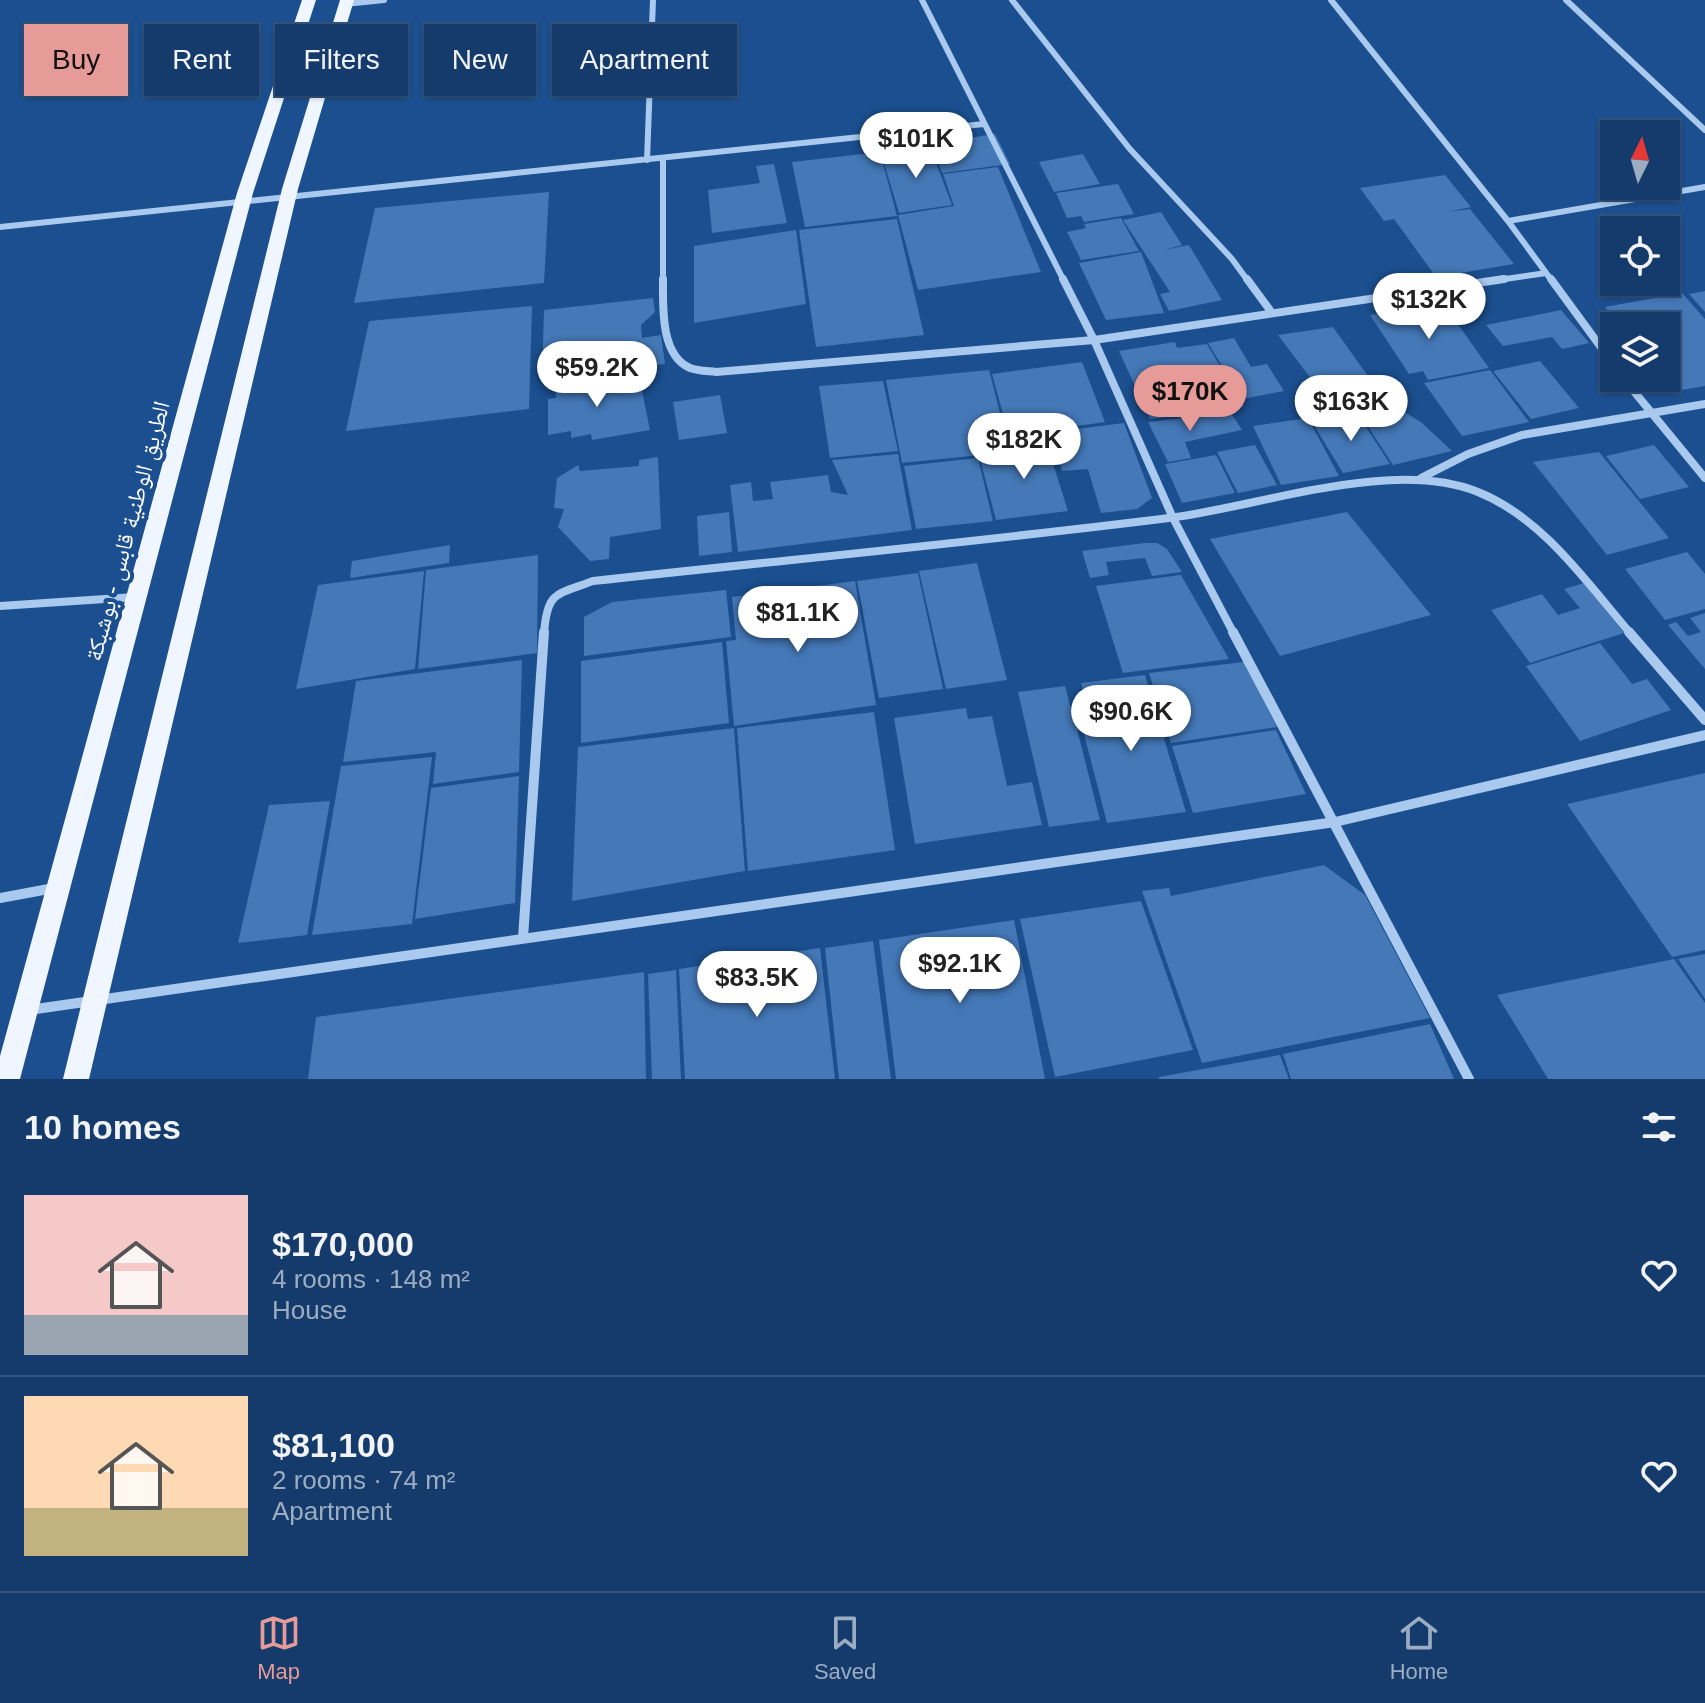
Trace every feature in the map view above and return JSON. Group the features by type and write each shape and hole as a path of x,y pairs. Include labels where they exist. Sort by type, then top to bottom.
{"main road":[{"name":"الطريق الوطنية قابس - بوشبكة","path":"7,1079 242,204 309,0"},
{"path":"76,1079 288,198 346,2"}],"street":[{"path":"346,2 384,0"},
{"path":"647,160 653,0"},
{"path":"922,0 1094,340 1173,518 1469,1079"},
{"path":"1012,0 1129,148 1232,259 1272,313"},
{"path":"1331,0 1508,221 1600,346"},
{"path":"1566,0 1705,130"},
{"path":"0,227 984,124"},
{"path":"663,158 663,326 679,361 692,369 716,372 1094,340 1546,273"},
{"path":"1508,221 1705,187"},
{"path":"1634,392 1705,478"},
{"path":"1420,479 1468,454 1522,435 1705,404"},
{"path":"523,938 546,608 556,595 593,581 1173,518 1365,483 1420,479 1477,491 1523,518 1551,542 1705,720"},
{"path":"0,606 137,597"},
{"path":"25,1010 1335,822 1705,735"},
{"path":"0,898 59,887"}],"building":[{"path":"995,134 1010,164 942,173 936,157 941,156 936,143"},
{"path":"930,147 952,205 899,213 881,153"},
{"path":"880,152 897,216 805,227 792,162"},
{"path":"1083,154 1100,184 1054,192 1039,162"},
{"path":"774,164 787,223 712,233 708,190 760,183 756,166"},
{"path":"998,167 1041,272 918,290 898,215 954,206 943,174"},
{"path":"1445,175 1471,207 1448,212 1470,209 1514,264 1436,277 1394,219 1384,221 1360,188"},
{"path":"1118,184 1134,214 1084,222 1081,216 1067,218 1056,193"},
{"path":"549,192 544,283 354,303 375,208"},
{"path":"1161,212 1182,245 1164,250 1189,245 1222,300 1169,311 1160,294 1170,292 1123,220"},
{"path":"1121,218 1139,251 1081,260 1067,232 1086,228 1084,224"},
{"path":"897,219 924,335 816,347 799,230"},
{"path":"796,230 806,304 694,323 694,246"},
{"path":"1141,252 1164,313 1106,320 1079,263"},
{"path":"1705,291 1705,312 1689,294"},
{"path":"1680,293 1705,319 1705,386 1680,390 1680,312 1609,312 1605,307 1680,296"},
{"path":"653,298 655,312 641,325 642,338 661,335 665,364 542,380 544,310"},
{"path":"1442,302 1489,368 1428,380 1423,371 1409,374 1370,315"},
{"path":"532,306 529,409 346,431 369,321"},
{"path":"1561,310 1589,343 1562,349 1552,337 1503,346 1486,325"},
{"path":"1333,327 1370,379 1318,388 1278,335"},
{"path":"1234,338 1251,367 1267,364 1284,391 1242,399 1208,343"},
{"path":"1175,342 1177,348 1207,344 1244,407 1150,419 1119,351"},
{"path":"1540,361 1579,408 1531,419 1493,371"},
{"path":"1082,362 1105,422 1009,436 992,374"},
{"path":"989,370 1010,452 902,463 886,380"},
{"path":"1490,370 1529,422 1462,436 1424,383"},
{"path":"624,375 641,386 650,430 592,440 591,434 571,438 571,431 548,435 548,399 556,398 555,381 589,376 590,392 608,390"},
{"path":"883,381 898,451 830,458 819,386"},
{"path":"720,395 727,433 679,440 673,402"},
{"path":"1380,405 1400,409 1422,423 1452,451 1393,465 1358,411"},
{"path":"1231,413 1242,430 1185,442 1191,458 1168,462 1148,422"},
{"path":"1357,413 1390,464 1343,473 1312,422"},
{"path":"1308,418 1339,476 1281,485 1253,426"},
{"path":"1124,423 1152,498 1137,509 1101,513 1088,469 1062,471 1052,432"},
{"path":"1044,435 1068,511 996,520 980,459 1015,455 1010,439"},
{"path":"1255,445 1277,485 1238,493 1217,452"},
{"path":"1654,445 1689,487 1640,499 1606,456"},
{"path":"1599,452 1669,538 1607,555 1533,462"},
{"path":"898,454 912,530 738,552 730,485 751,482 753,501 773,499 770,482 828,475 831,492 848,495 832,460"},
{"path":"1216,455 1235,493 1182,503 1165,464"},
{"path":"658,457 661,529 610,537 609,559 590,561 558,527 564,509 554,508 557,478 578,465 580,471 639,466 639,460"},
{"path":"978,458 993,521 916,529 904,466"},
{"path":"729,512 732,552 699,556 697,516"},
{"path":"1347,512 1431,615 1280,656 1210,539"},
{"path":"1157,543 1167,549 1182,572 1152,576 1145,558 1106,562 1109,575 1090,578 1082,551"},
{"path":"450,545 449,563 350,578 352,561"},
{"path":"1687,552 1705,574 1705,609 1665,620 1625,569"},
{"path":"538,555 537,653 418,669 426,570"},
{"path":"977,563 1007,680 946,689 919,571"},
{"path":"424,571 415,669 296,689 318,585"},
{"path":"918,573 943,689 879,698 857,581"},
{"path":"1181,575 1229,659 1123,673 1096,586"},
{"path":"855,581 876,705 734,726 726,641 736,640 732,597"},
{"path":"1584,583 1624,633 1530,663 1491,610 1542,594 1558,615 1580,608 1564,589"},
{"path":"726,590 731,637 584,656 584,617 612,602"},
{"path":"1705,613 1705,669 1668,625 1676,622 1688,636 1701,632 1690,618"},
{"path":"722,642 729,723 581,743 581,661"},
{"path":"1600,643 1632,684 1647,679 1671,710 1580,741 1526,666"},
{"path":"522,660 519,772 433,784 436,752 343,762 356,681"},
{"path":"1244,662 1277,727 1171,743 1149,673"},
{"path":"1145,675 1186,812 1107,823 1084,734 1107,732 1099,699 1086,701 1081,683"},
{"path":"1065,686 1071,709 1084,708 1089,727 1077,729 1100,820 1049,827 1018,692"},
{"path":"966,708 968,719 992,716 1007,786 1032,782 1042,825 915,844 894,718"},
{"path":"874,712 895,850 748,871 737,728"},
{"path":"734,728 745,871 572,901 578,747"},
{"path":"1276,730 1306,794 1193,813 1172,746"},
{"path":"432,757 412,924 312,935 341,766"},
{"path":"1705,773 1705,950 1672,957 1567,804"},
{"path":"519,776 515,903 415,919 431,788"},
{"path":"330,801 307,935 238,943 269,805"},
{"path":"1324,865 1365,895 1430,1018 1202,1063 1142,891 1169,888 1171,896"},
{"path":"1141,901 1193,1050 1055,1077 1020,919"},
{"path":"1014,920 1045,1079 896,1079 879,940"},
{"path":"873,941 891,1079 839,1079 825,948"},
{"path":"820,948 835,1079 685,1079 679,969"},
{"path":"1705,954 1705,999 1678,959"},
{"path":"1674,959 1705,1003 1705,1079 1548,1079 1497,995"},
{"path":"676,970 681,1079 652,1079 648,974"},
{"path":"644,972 646,1079 308,1079 316,1017"},
{"path":"1430,1024 1454,1079 1291,1079 1283,1054"},
{"path":"1280,1055 1289,1079 1159,1079 1159,1077"}]}
